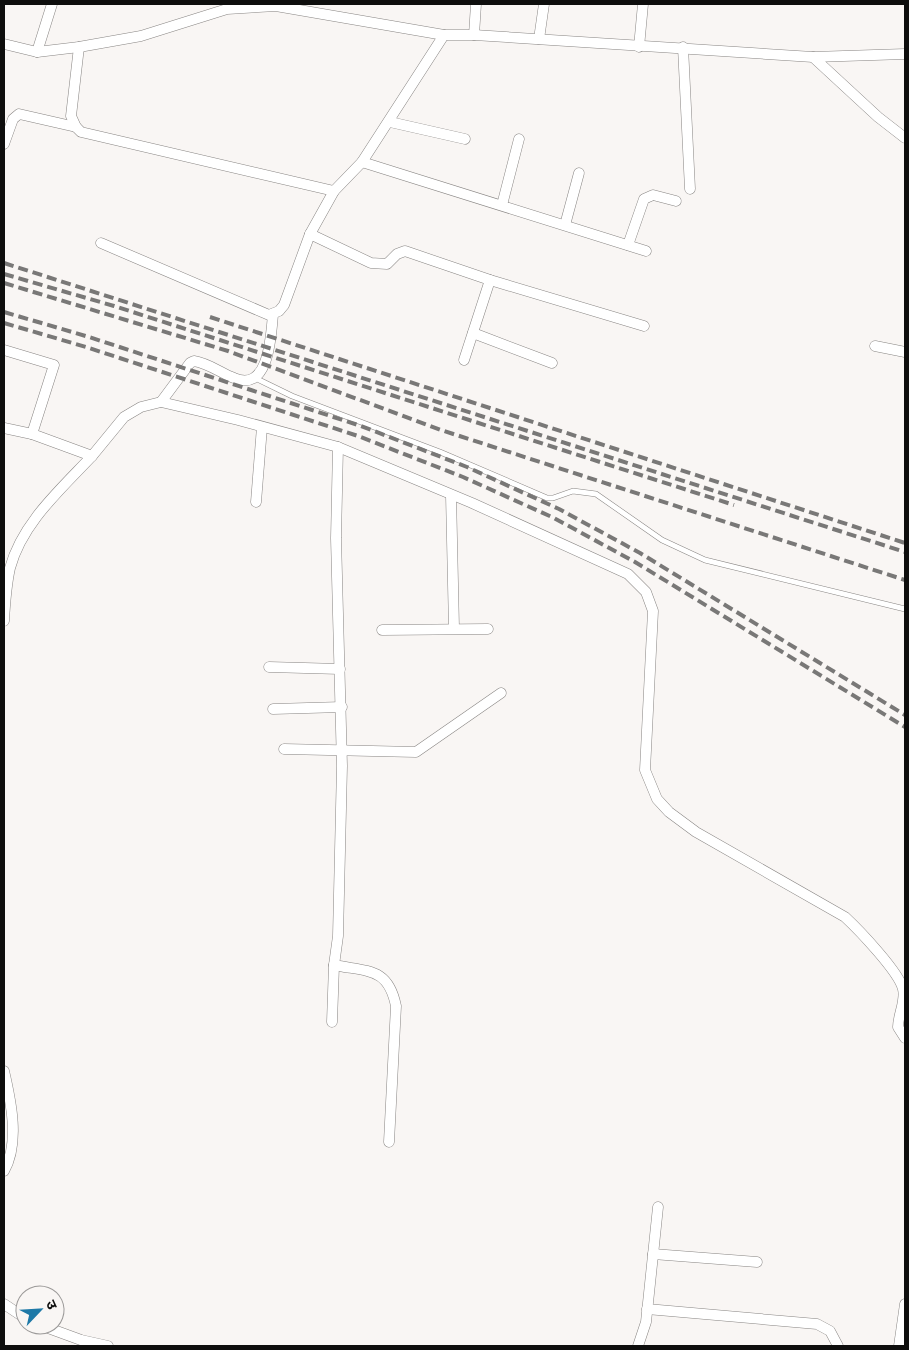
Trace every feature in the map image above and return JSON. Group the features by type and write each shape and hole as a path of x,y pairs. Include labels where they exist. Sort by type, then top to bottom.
{"street":[{"path":"37,52 52,4"},
{"path":"474,35 476,4"},
{"path":"539,39 544,4"},
{"path":"640,47 643,4"},
{"path":"4,44 37,52 79,47 141,36 227,9 277,5 444,35 474,35 640,47 683,47 813,56 905,54"},
{"path":"101,243 269,315 274,314 284,305 310,234 334,191 362,162 390,122 444,35"},
{"path":"79,47 72,116 76,127 81,132 334,191"},
{"path":"683,47 690,190"},
{"path":"813,56 878,117 905,138"},
{"path":"4,144 13,119 19,114 76,127"},
{"path":"390,122 466,139"},
{"path":"502,206 520,139"},
{"path":"362,162 646,251"},
{"path":"565,225 579,173"},
{"path":"628,245 644,199 652,195 676,201"},
{"path":"310,234 371,262 387,264 397,254 405,251 490,280 644,326"},
{"path":"464,360 490,280"},
{"path":"161,402 190,363 194,361 240,381 255,378 261,372 264,364 274,314"},
{"path":"473,333 552,362"},
{"path":"875,346 905,352"},
{"path":"4,350 54,365 32,434"},
{"path":"4,622 5,590 11,566 23,538 36,518 124,418 141,406 161,402 338,447 452,495 628,574 646,592 653,611 645,770 657,799 669,812 696,832 845,917 858,929 900,981 904,995 898,1027 905,1038"},
{"path":"256,502 262,427"},
{"path":"4,428 32,434 92,456"},
{"path":"332,1022 334,964 338,936 342,749 336,538 338,447"},
{"path":"452,495 454,628"},
{"path":"382,630 488,629"},
{"path":"269,667 340,669"},
{"path":"284,749 416,752 502,693"},
{"path":"273,709 342,707"},
{"path":"334,964 382,976 390,984 393,992 396,1006 389,1142"},
{"path":"4,1076 12,1121 12,1141 8,1162 4,1171"},
{"path":"638,1346 644,1331 658,1207"},
{"path":"653,1254 757,1262"},
{"path":"4,1304 15,1311"},
{"path":"899,1346 905,1304"},
{"path":"647,1309 817,1324 830,1331 838,1346"},
{"path":"65,1334 108,1346"}],"lane":[{"path":"255,378 292,396 440,452 547,498 553,498 572,491 596,494 662,540 705,560 905,609"}],"railway":[{"path":"4,263 905,552"},
{"path":"4,274 114,306 734,505"},
{"path":"4,283 228,351 441,430 905,580"},
{"path":"4,312 89,337 361,426 467,467 559,509 640,553 905,715"},
{"path":"210,317 905,543"},
{"path":"4,323 86,347 358,436 463,477 554,518 635,562 905,727"}]}
